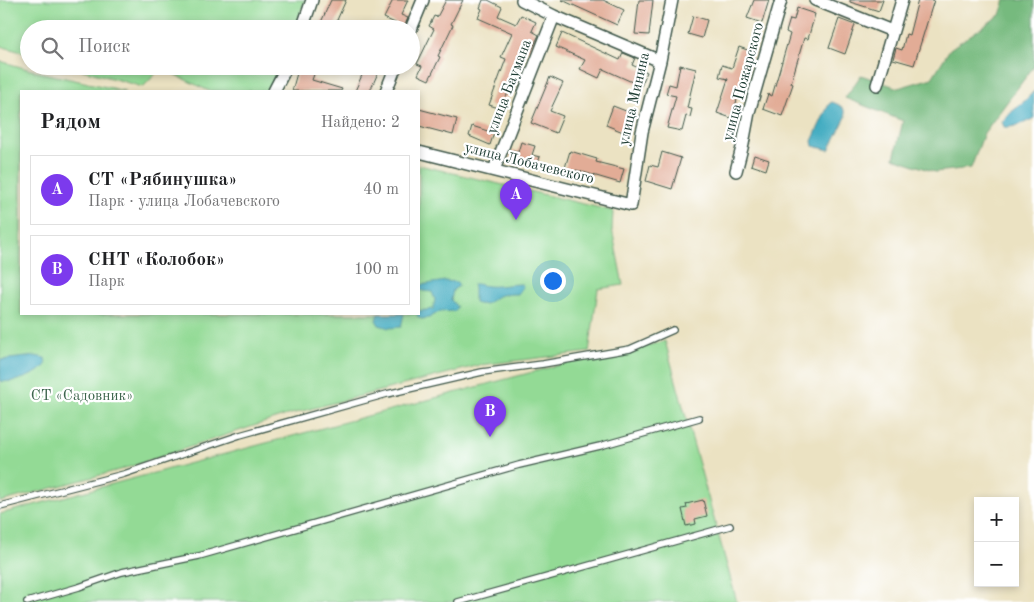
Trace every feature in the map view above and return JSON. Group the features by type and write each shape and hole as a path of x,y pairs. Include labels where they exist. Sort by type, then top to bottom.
{"street":[{"path":"305,20 312,0"},
{"path":"415,20 423,0"},
{"path":"522,0 554,16 660,61"},
{"name":"улица Минина","path":"631,205 642,132 660,61 672,0"},
{"name":"улица Пожарского","path":"736,171 749,112 781,0"},
{"path":"815,0 892,31"},
{"path":"876,85 902,0"},
{"name":"улица Баумана","path":"494,170 554,16"},
{"path":"274,90 282,75"},
{"path":"386,90 392,75"},
{"name":"улица Лобачевского","path":"420,152 631,205"}],"lane":[{"path":"0,506 124,474 240,435 387,394 482,372 544,364 630,349 673,330"},
{"path":"27,602 80,587 122,572 199,556 519,465 600,446 699,418"},
{"path":"458,602 730,526"}],"green space":[{"path":"0,0 305,0 298,20 20,20 20,52 0,46"},
{"path":"1005,0 1034,0 1034,66 984,133 971,168 935,172 894,158 903,121 845,98 861,75 898,88 932,78 950,49 1000,15"},
{"name":"СТ «Садовник»","path":"0,61 20,67 20,75 52,75 120,90 20,90 20,315 420,315 420,165 613,211 612,229 623,285 598,289 589,352 480,365 287,415 123,469 0,502"},
{"path":"101,75 154,75 143,87"},
{"path":"176,75 275,75 269,90 207,90"},
{"path":"665,341 737,602 0,602 0,514 589,357 591,360"}],"water":[{"path":"1034,91 1034,118 1019,125 1004,127 1002,122"},
{"path":"832,102 842,107 846,117 829,150 813,146 812,141 829,104"},
{"path":"445,281 457,282 459,286 453,290 451,300 457,307 455,311 439,312 429,318 421,319 417,316 420,315 420,311 433,309 435,300 432,292 420,290 421,285"},
{"path":"473,284 494,286 522,284 523,287 518,294 497,296 486,303 479,304 474,303"},
{"path":"378,315 404,315 401,327 389,328 379,325 376,320"},
{"path":"35,356 45,358 46,365 42,369 18,380 0,381 0,360"}],"building":[{"path":"331,0 346,0 337,20 322,20"},
{"path":"393,0 408,0 401,15 408,18 407,20 388,20 384,18"},
{"path":"446,0 463,0 451,24 453,25 429,80 418,75 420,75 422,66 420,65 420,58 434,29 429,26 434,16 437,17"},
{"path":"483,0 488,0 502,7 498,16 516,24 521,15 536,22 532,31 539,35 531,51 526,49 502,109 489,105 506,59 501,57 512,33 478,18"},
{"path":"562,0 603,0 624,10 617,25"},
{"path":"639,0 653,0 649,35 635,34"},
{"path":"754,0 769,0 762,23 747,18"},
{"path":"850,0 883,0 879,11 850,2"},
{"path":"918,0 934,0 914,65 893,59 896,48 902,50 906,34 909,35"},
{"path":"797,8 815,14 808,39 804,38 791,83 793,84 782,116 763,109 768,94 772,96 790,34 786,32 790,19 794,20"},
{"path":"693,16 707,20 702,38 688,34"},
{"path":"839,19 855,25 845,54 829,48"},
{"path":"562,33 620,60 623,53 635,58 632,65 647,72 641,86 603,69 599,78 580,69 585,60 556,47"},
{"path":"739,47 753,52 731,118 717,113 728,79 719,77 722,65 732,68"},
{"path":"680,65 696,69 687,108 692,109 690,117 686,116 682,131 667,128 676,96 666,94 669,84 676,86"},
{"path":"296,75 314,75 312,80 342,89 342,90 292,90"},
{"path":"362,75 377,75 370,90 355,90"},
{"path":"550,77 563,83 550,111 563,116 556,133 531,123"},
{"path":"613,106 631,113 623,132 606,125"},
{"path":"420,109 457,119 453,135 420,126"},
{"path":"472,126 494,133 490,145 469,136"},
{"path":"521,142 535,146 532,155 540,157 537,166 510,158 513,150 518,152"},
{"path":"570,151 597,159 596,162 624,169 620,183 576,170 574,174 564,171"},
{"path":"662,152 681,158 672,189 646,181 650,165 658,167"},
{"path":"754,155 769,160 766,170 751,165"},
{"path":"703,500 707,516 695,519 696,524 686,526 682,509 687,508 686,504"}],"place":[{"name":"СТ «Рябинушка»","path":"516,220"},
{"name":"СНТ «Колобок»","path":"490,437"}]}
